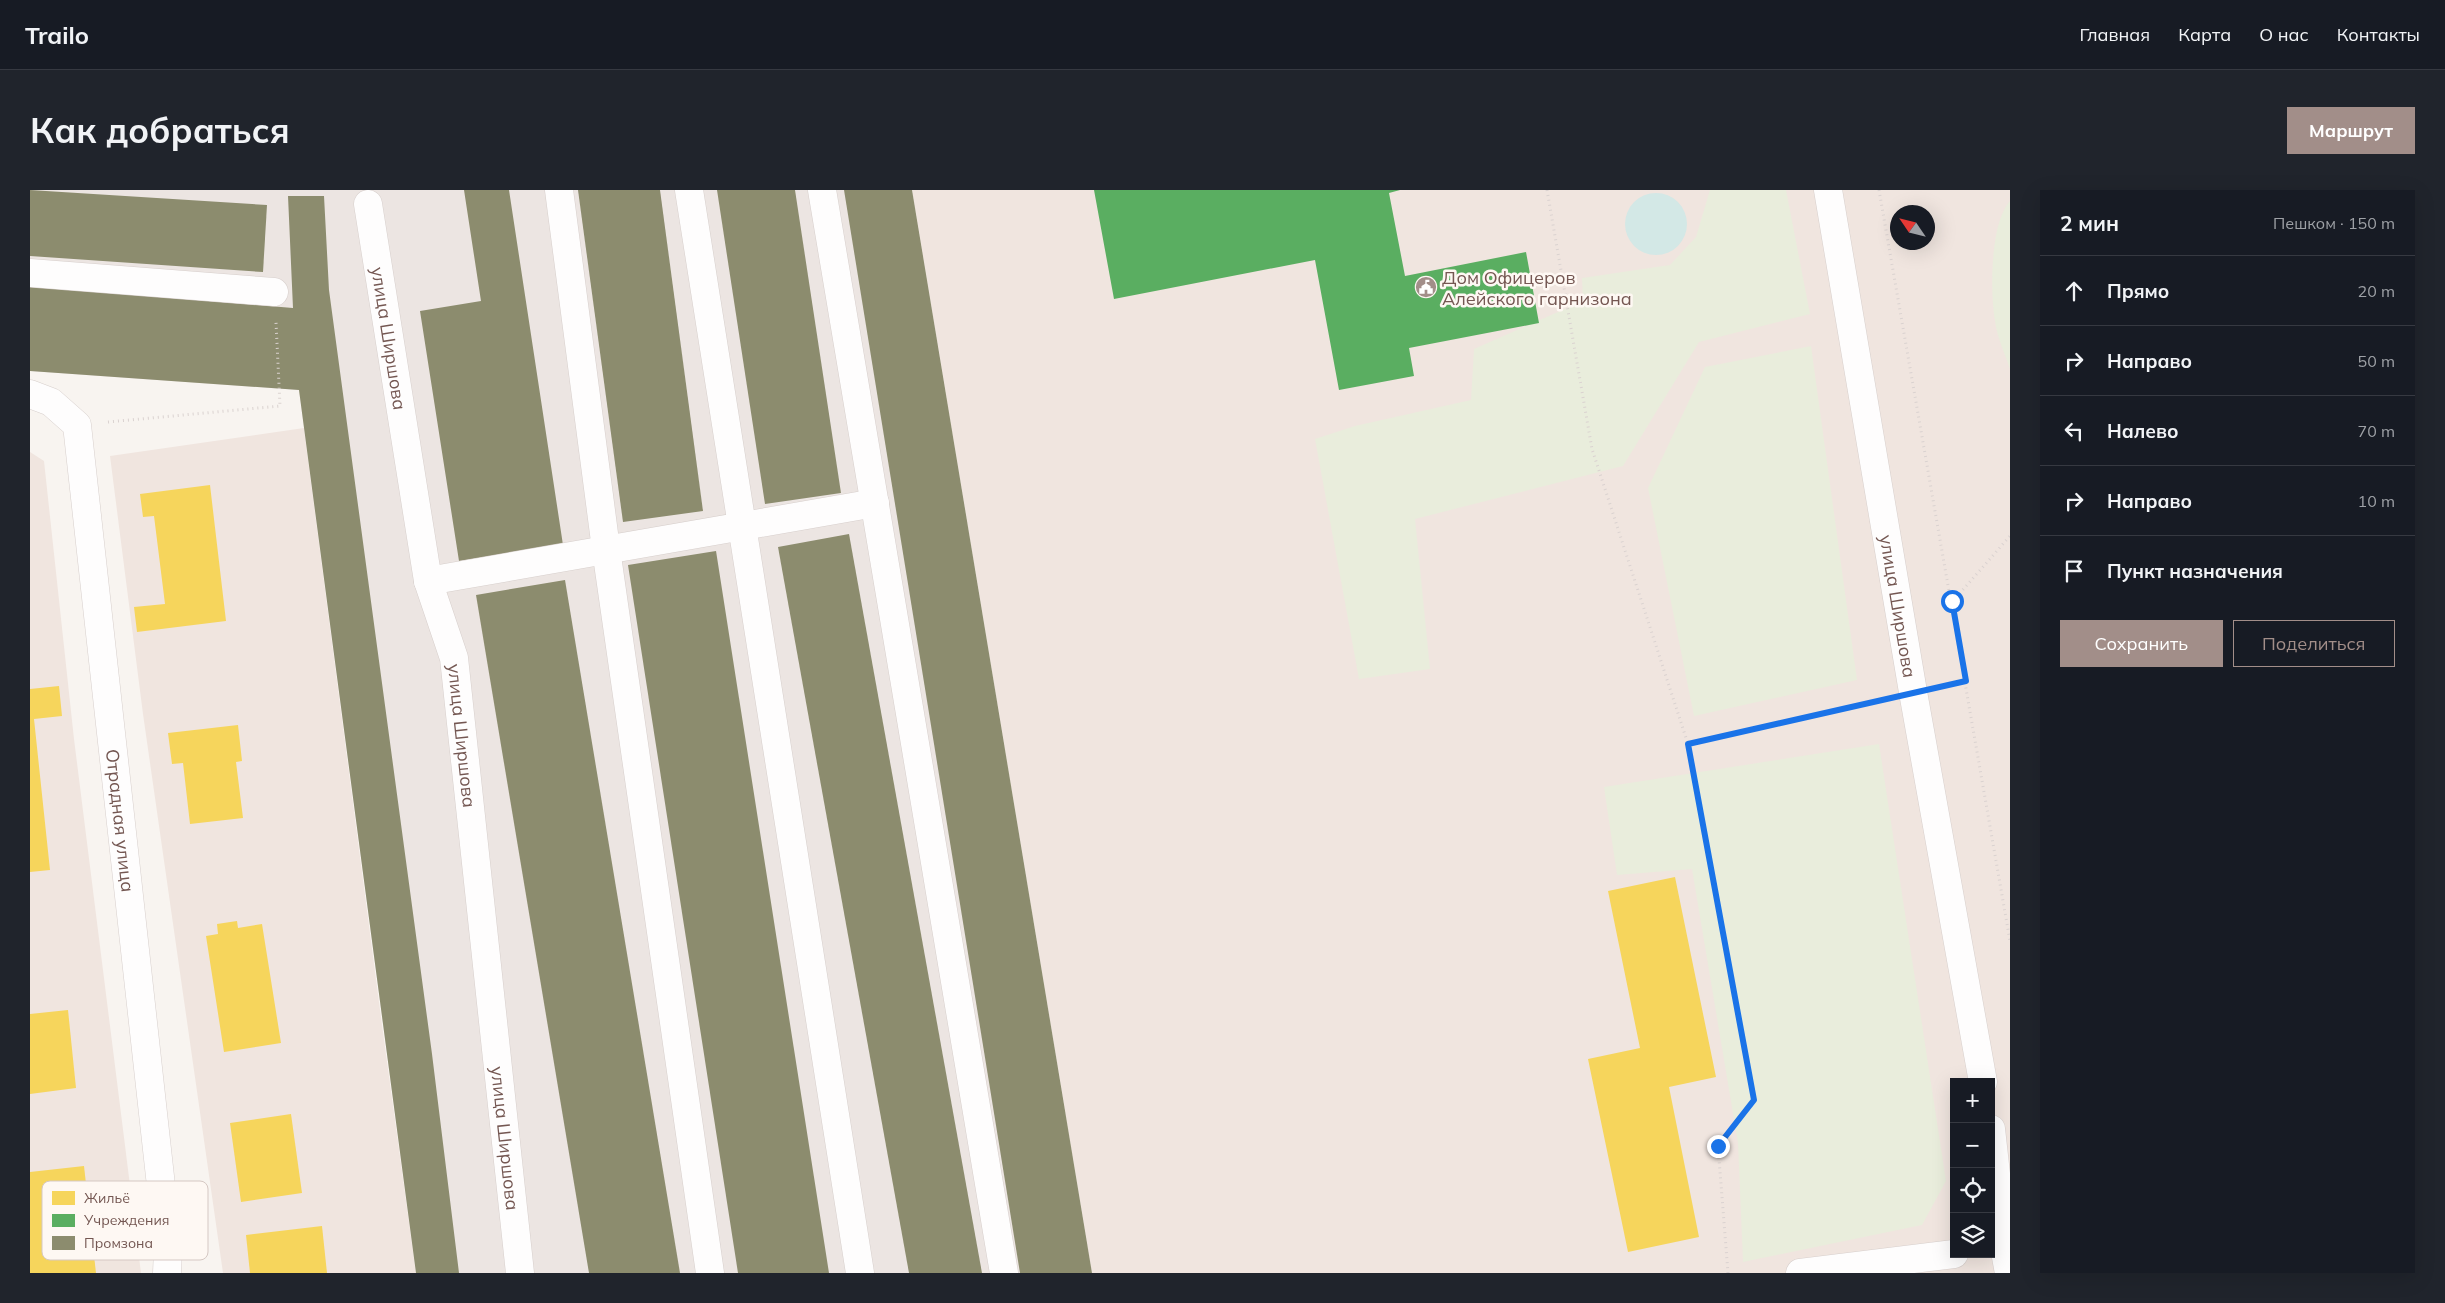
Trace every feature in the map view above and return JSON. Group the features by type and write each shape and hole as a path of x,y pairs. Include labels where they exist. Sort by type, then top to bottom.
{"street":[{"path":"559,190 606,549 710,1273"},
{"path":"689,190 860,1273"},
{"path":"822,190 1004,1273"},
{"name":"улица Ширшова","path":"1828,190 1913,692 1982,1078"},
{"name":"улица Ширшова","path":"368,204 428,581 454,658 520,1273"},
{"path":"30,274 274,292"},
{"path":"30,394 51,402 77,425"},
{"name":"Отрадная улица","path":"77,425 160,1181"},
{"path":"428,581 875,504"},
{"path":"1995,1166 2005,1260"},
{"path":"1800,1273 1950,1254"},
{"name":"Отрадная улица","path":"168,1260 168,1273"}],"path":[{"path":"1547,190 1592,449 1688,744 1754,1100 1718,1146 1728,1273"},
{"path":"1879,190 2010,941"},
{"path":"77,425 280,406 274,292"},
{"path":"1952,601 2010,536"},
{"path":"1688,744 1966,681"}],"shaded area":[{"path":"30,190 912,190 1014,811 1080,1273 416,1273 299,390 30,371"},
{"path":"912,190 2010,190 2010,1273 1092,1273"},
{"path":"1656,193 1668,196 1678,202 1684,212 1687,224 1684,236 1678,246 1668,252 1656,255 1644,252 1634,246 1628,236 1625,224 1628,212 1634,202 1644,196"},
{"path":"304,428 416,1273 223,1273 143,714 110,456"},
{"path":"30,452 44,461 74,739 129,1181 42,1181 42,1260 139,1260 141,1273 30,1273"}],"green space":[{"path":"1710,190 1786,190 1810,314 1699,342 1623,466 1415,519 1430,669 1359,679 1315,439 1355,426 1471,400 1474,349 1583,301 1582,278 1670,265 1696,237"},
{"path":"2010,201 2010,369 1996,327 1993,308 1992,276 1995,241 2003,211"},
{"path":"1811,346 1857,680 1694,716 1648,488 1705,367"},
{"path":"1879,744 1946,1181 1922,1225 1743,1262 1738,1143 1692,869 1617,875 1604,787"}],"building: Жильё":[{"path":"210,485 226,621 137,632 134,607 165,604 154,516 143,517 140,494"},
{"path":"59,686 62,716 34,719 50,870 30,872 30,689"},
{"path":"238,725 242,761 236,762 243,818 190,824 183,763 172,764 168,733"},
{"path":"1675,877 1716,1077 1669,1087 1699,1237 1628,1252 1588,1059 1640,1048 1608,891"},
{"path":"237,921 238,928 262,924 281,1043 224,1052 206,936 218,934 217,924"},
{"path":"68,1010 76,1088 30,1094 30,1014"},
{"path":"291,1114 302,1193 241,1202 230,1123"},
{"path":"84,1166 86,1181 42,1181 42,1260 95,1260 96,1273 30,1273 30,1172"},
{"path":"322,1226 327,1273 250,1273 246,1235"}],"building: Учреждения":[{"name":"Дом Офицеров Алейского гарнизона","path":"1094,190 1400,190 1389,193 1405,276 1526,252 1539,323 1409,348 1414,376 1339,390 1315,260 1114,299"}],"building: Промзона":[{"path":"30,190 267,205 263,272 30,256"},
{"path":"464,190 509,190 563,545 459,561 420,311 481,301"},
{"path":"578,190 660,190 703,511 623,522"},
{"path":"717,190 795,190 841,493 765,504"},
{"path":"844,190 912,190 1092,1273 1020,1273"},
{"path":"288,196 324,196 329,290 432,1054 459,1273 416,1273 299,390 30,371 30,286 293,308"},
{"path":"849,534 982,1273 909,1273 778,547"},
{"path":"716,551 829,1273 738,1273 628,565"},
{"path":"565,580 680,1273 589,1273 476,595"}],"place":[{"name":"Дом Офицеров Алейского гарнизона","path":"1426,287"}],"route":[{"path":"1718,1146 1754,1100 1688,744 1966,681 1952,601"}]}
